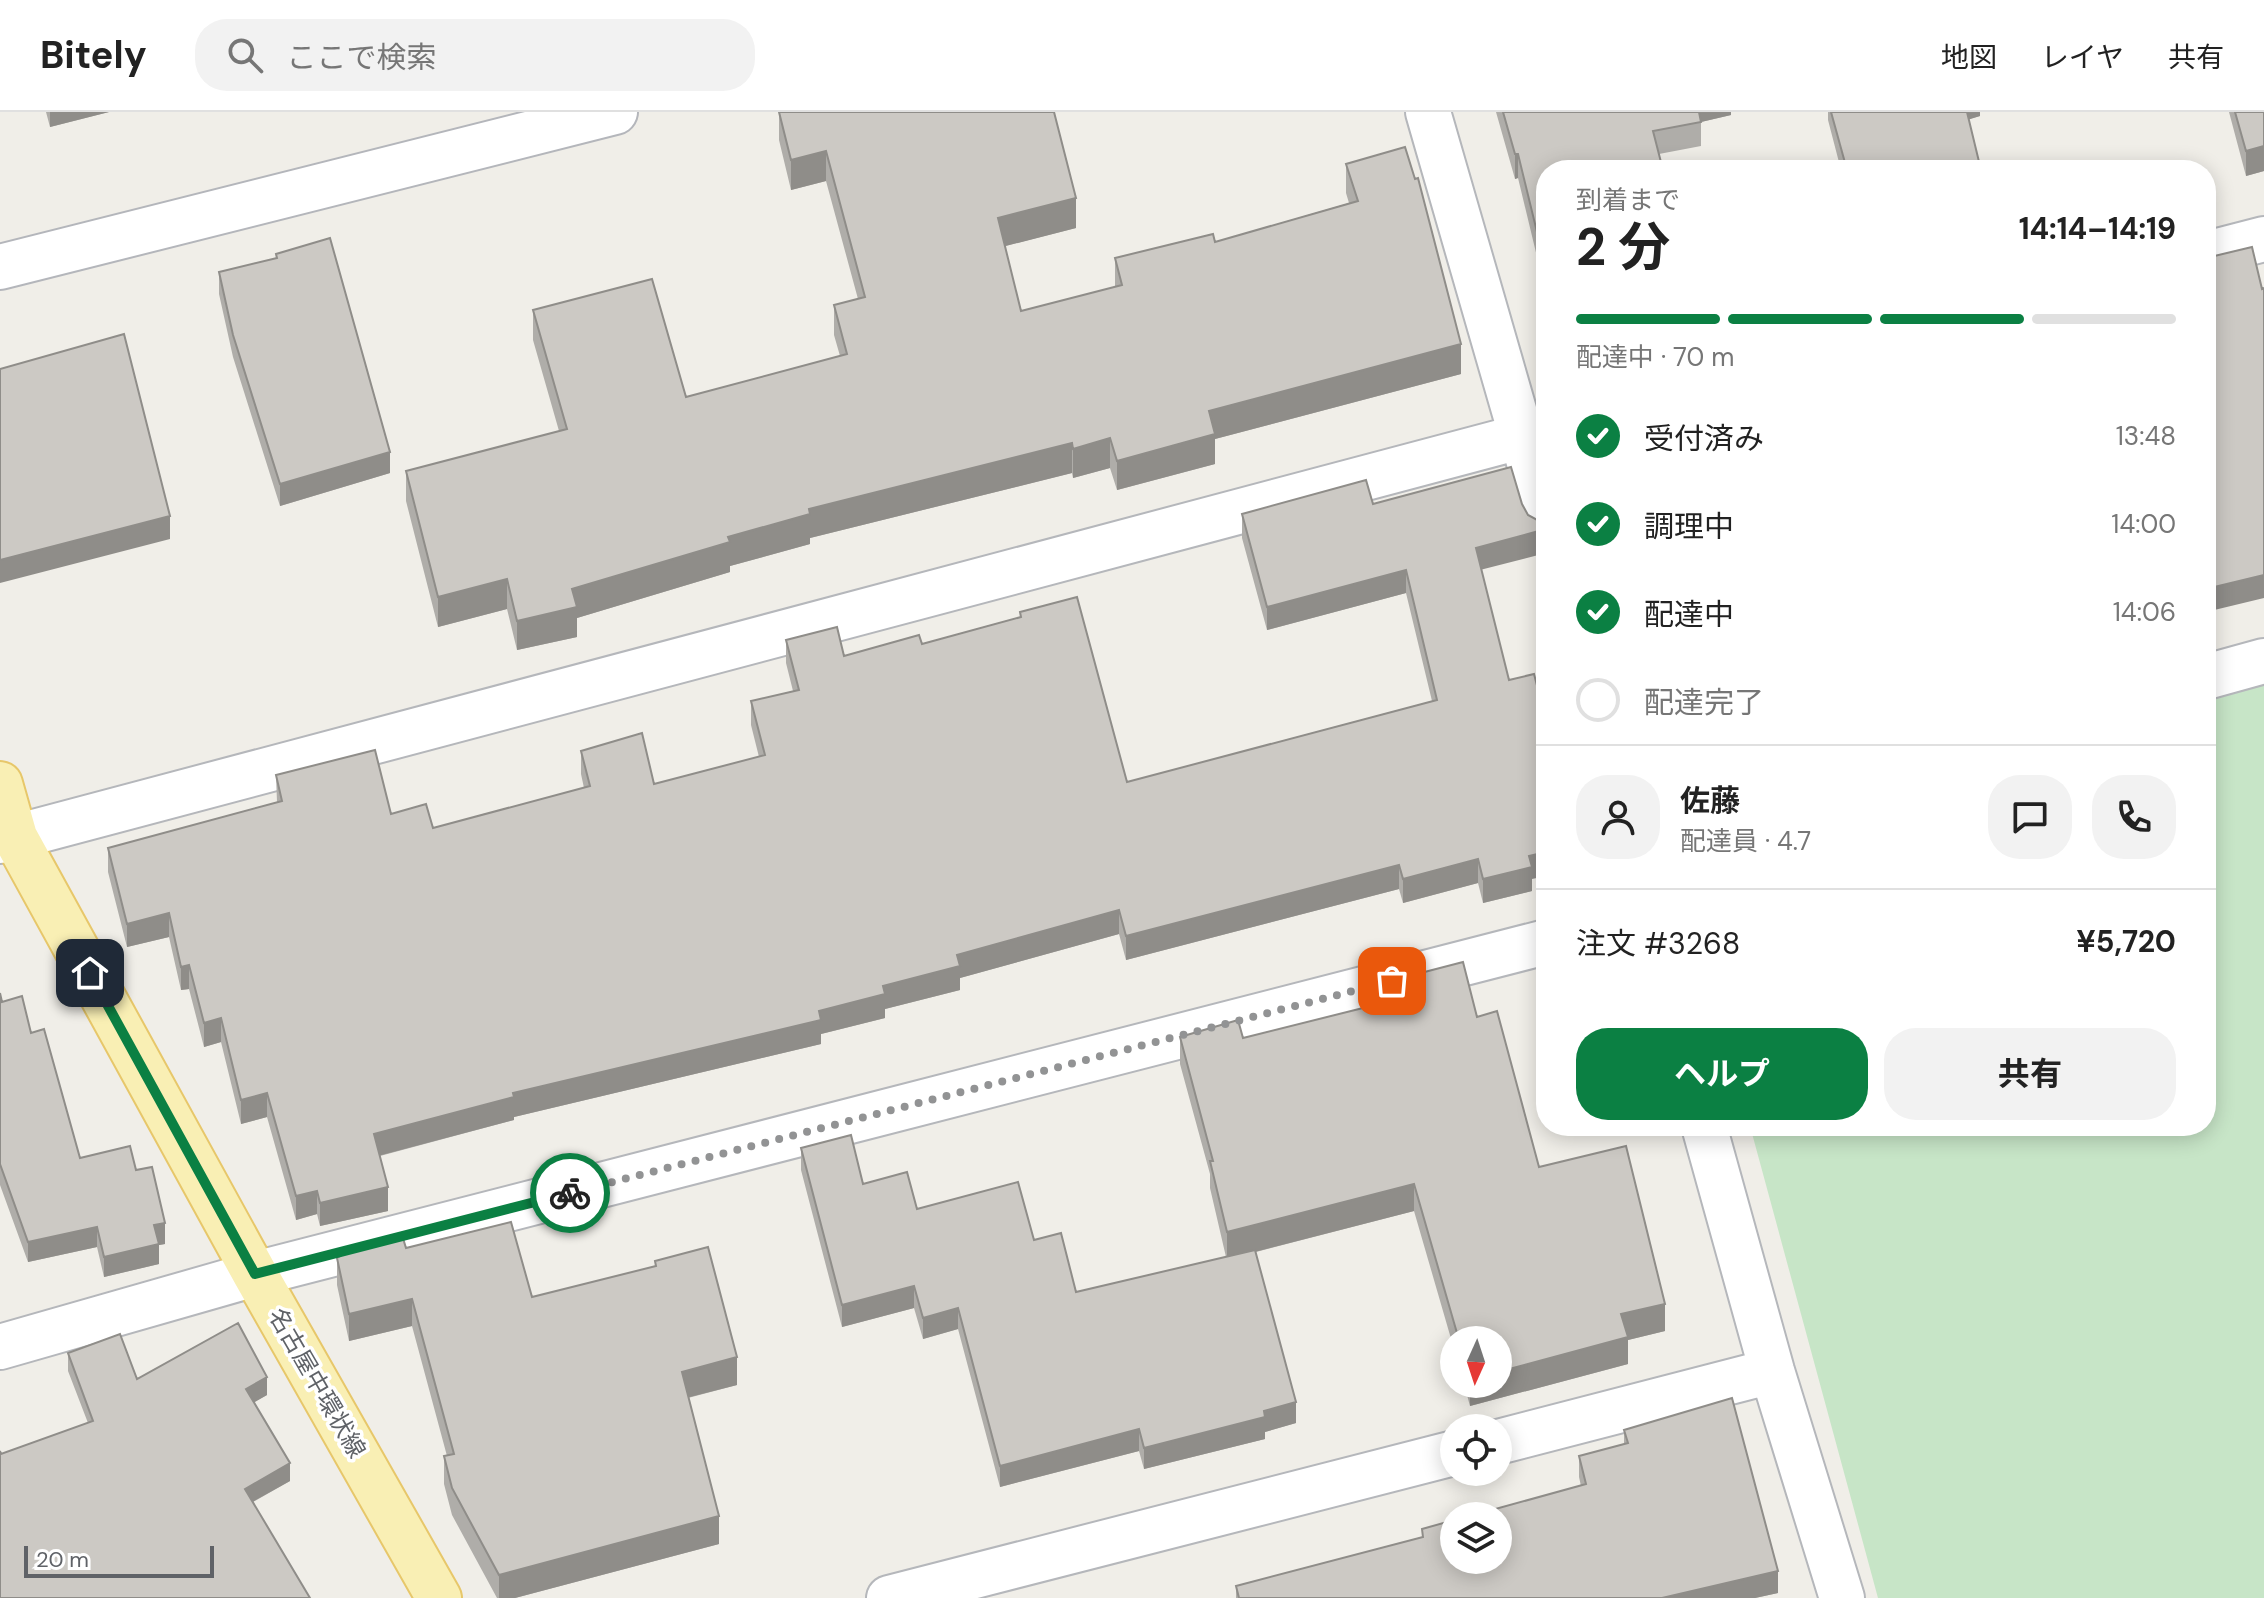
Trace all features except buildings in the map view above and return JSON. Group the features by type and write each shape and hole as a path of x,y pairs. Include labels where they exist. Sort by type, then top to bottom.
{"main road":[{"name":"名古屋中環状線","path":"0,784 7,839 439,1598"}],"street":[{"path":"0,267 615,112"},
{"path":"7,839 1535,433 1428,112"},
{"path":"2216,251 2264,239"},
{"path":"2216,674 2264,661"},
{"path":"0,1347 255,1274 1536,945"},
{"path":"1707,1136 1772,1371 1842,1598"},
{"path":"1512,1438 1772,1371"},
{"path":"889,1598 1440,1457"}],"green space":[{"path":"2264,668 2264,1598 1878,1598 1753,1136 2216,1136 2216,681"}],"way so far":[{"path":"570,1193 1392,981"}],"route":[{"path":"90,973 255,1274 570,1193"}]}
